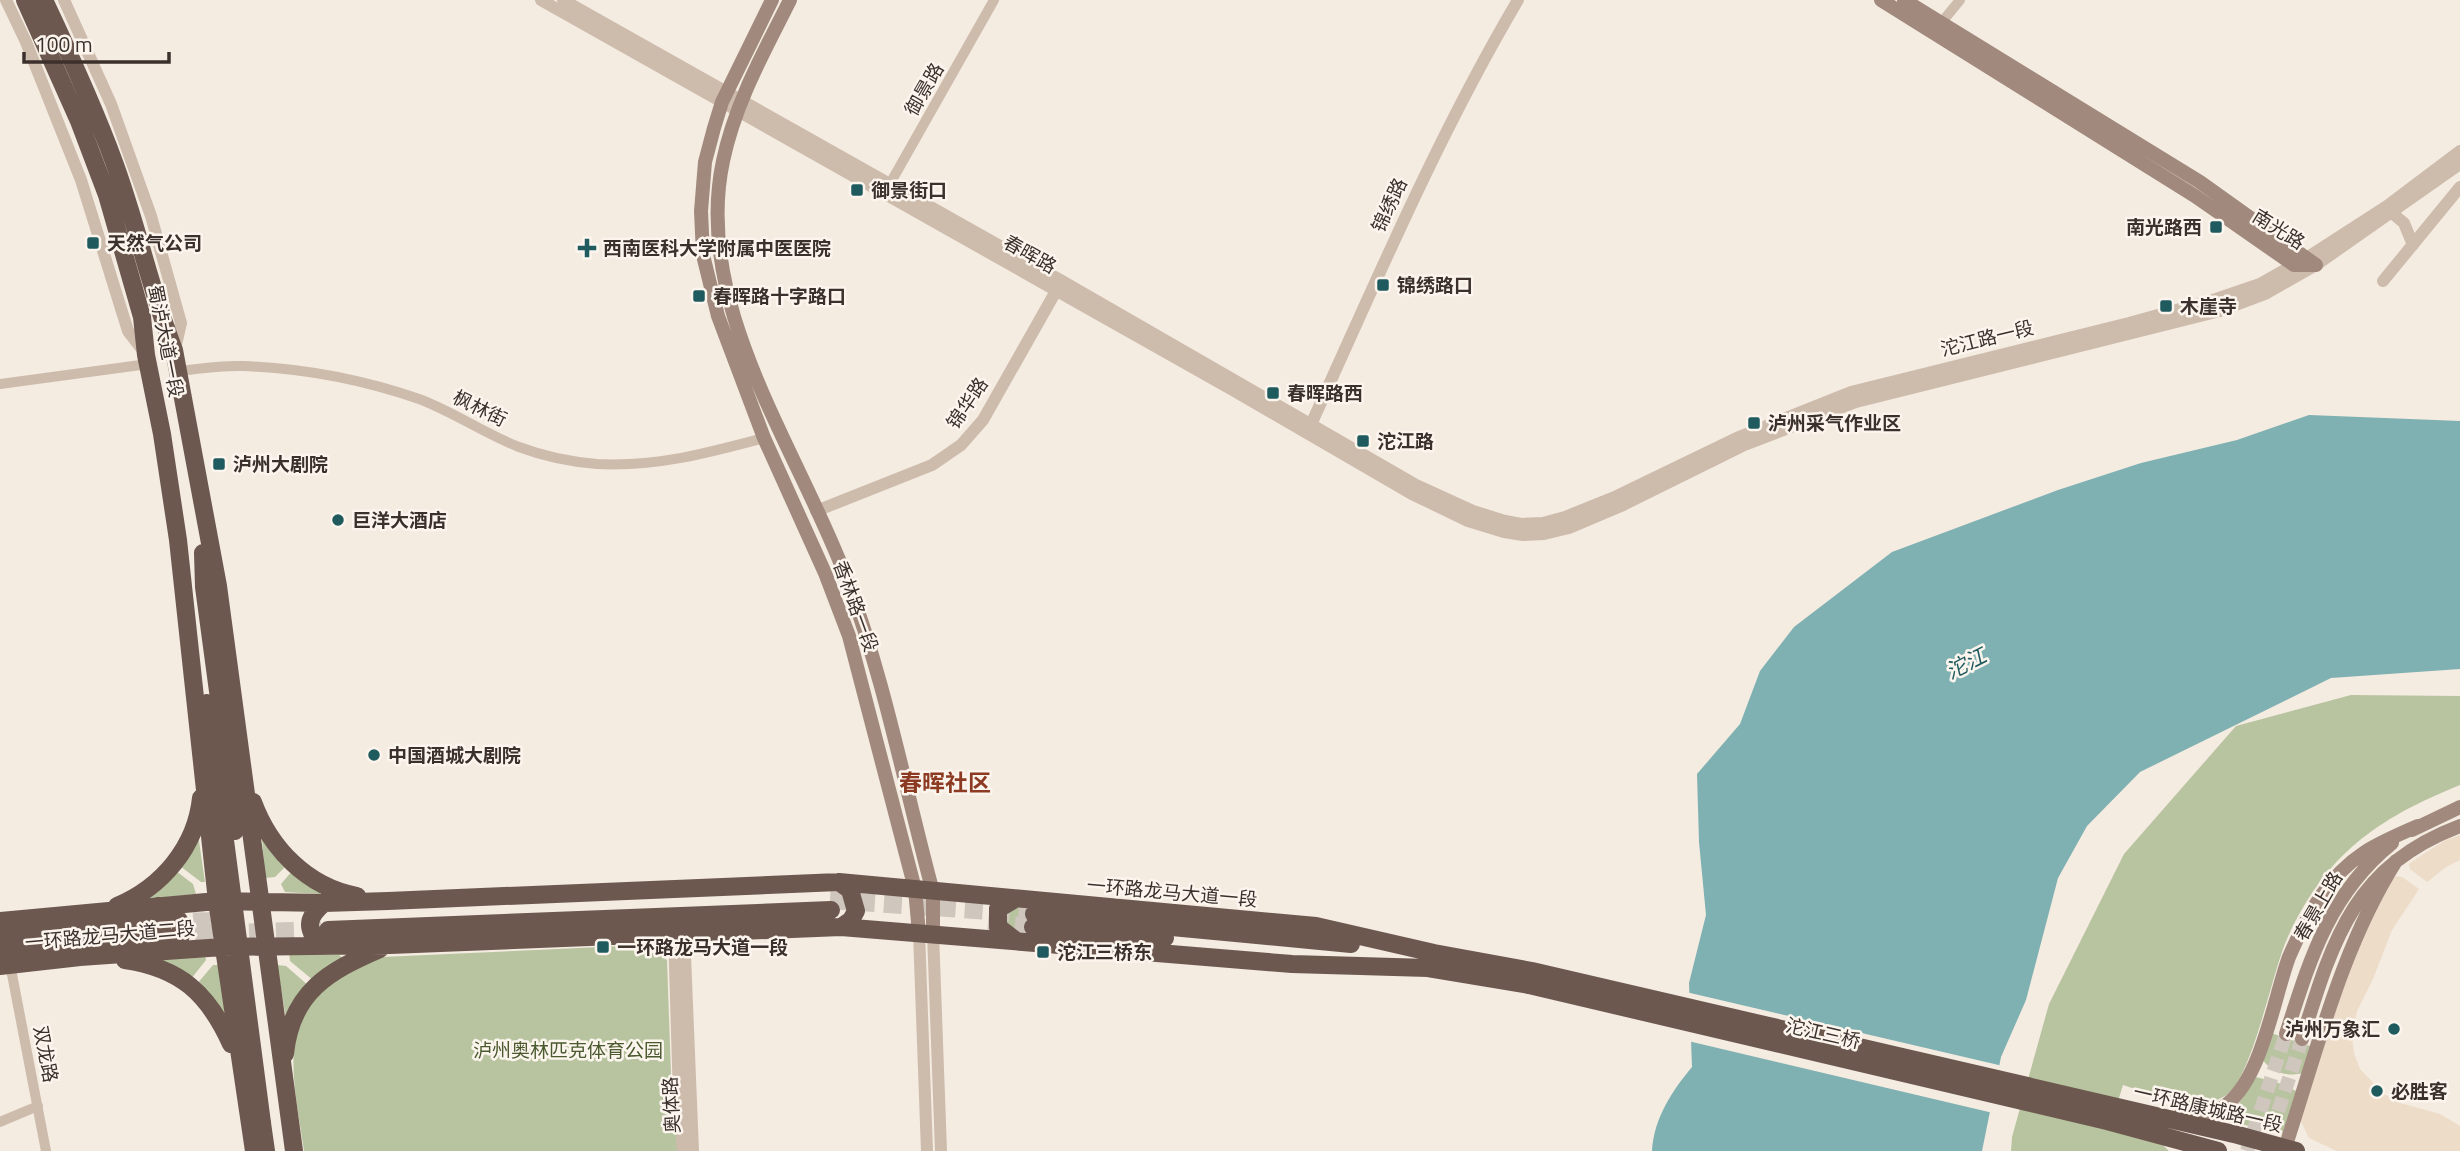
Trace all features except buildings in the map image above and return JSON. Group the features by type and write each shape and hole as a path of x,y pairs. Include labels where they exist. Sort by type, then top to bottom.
{"highway":[{"name":"蜀泸大道一段","path":"25,0 79,121 107,195 140,307 177,540"},
{"name":"蜀泸大道一段","path":"44,0 75,65 114,161 139,237 161,317 174,350 202,498"},
{"path":"202,498 204,587 214,705 267,1123 266,1151"},
{"path":"202,498 218,586 294,1151"},
{"path":"177,540 194,598 214,705"},
{"path":"177,540 217,901 254,1151"},
{"path":"106,911 129,901 167,873 182,852 199,815 204,774"},
{"path":"243,778 264,826 300,871 342,893 388,901"},
{"path":"839,882 850,890 856,911 851,920 841,927"},
{"name":"一环路龙马大道一段","path":"223,947 267,945 388,901 839,882 1316,926 1431,961 1531,978"},
{"path":"1015,899 998,909 997,919 998,927 1015,940"},
{"name":"一环路龙马大道一段","path":"217,901 261,901 390,945 841,927 1292,964 1431,961"},
{"name":"一环路龙马大道二段","path":"4,960 80,957 162,928 217,901"},
{"path":"325,925 830,905"},
{"name":"一环路龙马大道二段","path":"0,921 106,911 223,947"},
{"path":"1033,921 1431,961"},
{"path":"0,937 162,928"},
{"path":"4,960 162,928"},
{"path":"283,1078 290,1030 303,1001 314,987 333,971 390,945"},
{"path":"80,957 149,964 165,969 192,985 222,1023 236,1053 244,1087"},
{"name":"沱江三桥","path":"1531,978 2108,1114"},
{"name":"一环路康城路一段","path":"2108,1114 2291,1149"},
{"name":"一环路康城路一段","path":"2108,1114 2218,1151"},
{"path":"267,1123 277,1151"}],"main road":[{"name":"香林路一段","path":"772,0 724,97 705,162 701,211 703,255 718,316 764,438 825,573 849,636 924,890"},
{"name":"香林路一段","path":"790,0 739,105 723,161 717,207 720,250 738,329 846,576 862,621 924,890 926,933"},
{"name":"南光路","path":"1881,0 1937,28 2200,182 2312,261"},
{"name":"南光路","path":"1905,0 1937,28 2294,265 2312,261"},
{"name":"春景上路","path":"2286,1034 2315,946 2348,887 2379,853 2418,826 2460,807"},
{"path":"2108,1114 2193,1116 2209,1114 2230,1102 2245,1085 2254,1067 2289,958 2322,893 2336,876 2371,846 2418,826"},
{"name":"春景上路","path":"2302,1039 2325,967 2349,915 2375,879 2396,861 2439,834 2460,826"},
{"path":"2291,1149 2350,950 2379,888 2396,861"},
{"path":"2108,1114 2157,1136 2181,1151"}],"street":[{"path":"0,384 147,360 128,331 81,180 26,42 6,0"},
{"path":"64,0 111,104 170,278 181,323 174,350"},
{"name":"春晖路","path":"541,0 739,105 1057,284 1310,428 1440,508 1485,527 1504,526"},
{"name":"春晖路","path":"563,0 724,97"},
{"name":"御景路","path":"886,190 994,0"},
{"name":"锦绣路","path":"1310,428 1416,192 1481,63 1518,0"},
{"path":"1937,28 1960,0"},
{"name":"沱江路一段","path":"2312,261 2460,151"},
{"name":"沱江路一段","path":"1504,526 1523,535 1544,534 1569,528 1621,506 1742,446 1856,402 2220,311 2264,293 2392,213 2460,164"},
{"path":"2383,281 2460,187"},
{"path":"2392,213 2404,223 2413,244"},
{"name":"沱江路一段","path":"1504,526 1543,523 1565,517 1617,496 1739,437 1852,393 2216,299 2260,284 2294,265"},
{"name":"锦华路","path":"815,508 932,465 961,445 983,420 1057,284"},
{"name":"枫林街","path":"179,371 240,366 305,373 379,387 454,414 519,447 595,464 696,457 764,438"},
{"name":"奥体路","path":"679,932 679,1098 683,1151"},
{"name":"奥体路","path":"679,932 693,1151"},
{"name":"香林路一段","path":"926,933 926,1151"},
{"name":"香林路一段","path":"926,933 941,1151"},
{"name":"双龙路","path":"4,960 46,1151"},
{"path":"0,1122 38,1106"}],"green space":[{"path":"2351,695 2460,696 2460,785 2430,798 2378,827 2336,862 2318,884 2287,939 2244,1069 2235,1086 2225,1096 2213,1101 2187,1103 2161,1098 2123,1085 2109,1130 2163,1145 2169,1151 2011,1151 2012,1137 2049,1004 2124,854 2236,726"},
{"path":"198,838 205,882 201,882 180,866"},
{"path":"262,838 287,865 275,877 265,878"},
{"path":"293,870 321,892 320,894 285,892 281,884"},
{"path":"176,871 193,884 196,894 148,899 147,897"},
{"path":"1012,907 1034,907 1029,932 1014,930 1005,923 1006,913"},
{"name":"泸州奥林匹克体育公园","path":"644,945 667,960 672,1103 678,1151 304,1151 295,1088 294,1045 306,1006 332,978 382,957"},
{"path":"289,953 339,955 343,958 314,981 290,961"},
{"path":"205,956 206,960 191,979 159,960"},
{"path":"213,965 218,965 225,1009 223,1013 197,984"},
{"path":"277,965 286,966 309,986 286,1018"},
{"path":"2271,1033 2313,1047 2304,1073 2281,1073 2262,1059"},
{"path":"2256,1077 2296,1091 2282,1134 2237,1123 2230,1117"}],"shaded area":[{"path":"2460,835 2460,860 2427,882 2410,869 2409,864 2422,855 2444,841"},
{"path":"2394,876 2402,877 2419,889 2392,930 2357,1011 2352,1036 2354,1053 2360,1069 2384,1094 2400,1103 2440,1114 2460,1126 2460,1151 2337,1151 2309,1138 2300,1119 2357,946"}],"water":[{"name":"沱江","path":"2309,415 2460,421 2460,669 2331,678 2140,772 2087,826 2058,878 2026,1000 2001,1057 1982,1151 1652,1151 1660,1116 1692,1067 1689,983 1706,915 1699,842 1697,774 1740,724 1760,671 1794,627 1892,552 2058,490 2141,463 2237,440"}],"pier":[{"path":"1686,992 2003,1066 1993,1113 1688,1041"}],"tunnel":[{"path":"830,900 1034,914"},
{"path":"166,922 225,921"},
{"path":"988,923 1033,927"},
{"path":"168,935 326,930"},
{"path":"2247,1151 2286,1034"},
{"path":"2265,1151 2302,1039"}],"place":[{"name":"御景街口","path":"857,190"},
{"name":"南光路西","path":"2216,227"},
{"name":"天然气公司","path":"93,243"},
{"name":"西南医科大学附属中医医院","path":"587,248"},
{"name":"锦绣路口","path":"1383,285"},
{"name":"春晖路十字路口","path":"699,296"},
{"name":"木崖寺","path":"2166,306"},
{"name":"春晖路西","path":"1273,393"},
{"name":"泸州采气作业区","path":"1754,423"},
{"name":"沱江路","path":"1363,441"},
{"name":"泸州大剧院","path":"219,464"},
{"name":"巨洋大酒店","path":"338,520"},
{"name":"中国酒城大剧院","path":"374,755"},
{"name":"一环路龙马大道一段","path":"603,947"},
{"name":"沱江三桥东","path":"1043,952"},
{"name":"泸州万象汇","path":"2394,1029"},
{"name":"必胜客","path":"2377,1091"}],"district":[{"name":"春晖社区","path":"945,783"}]}
